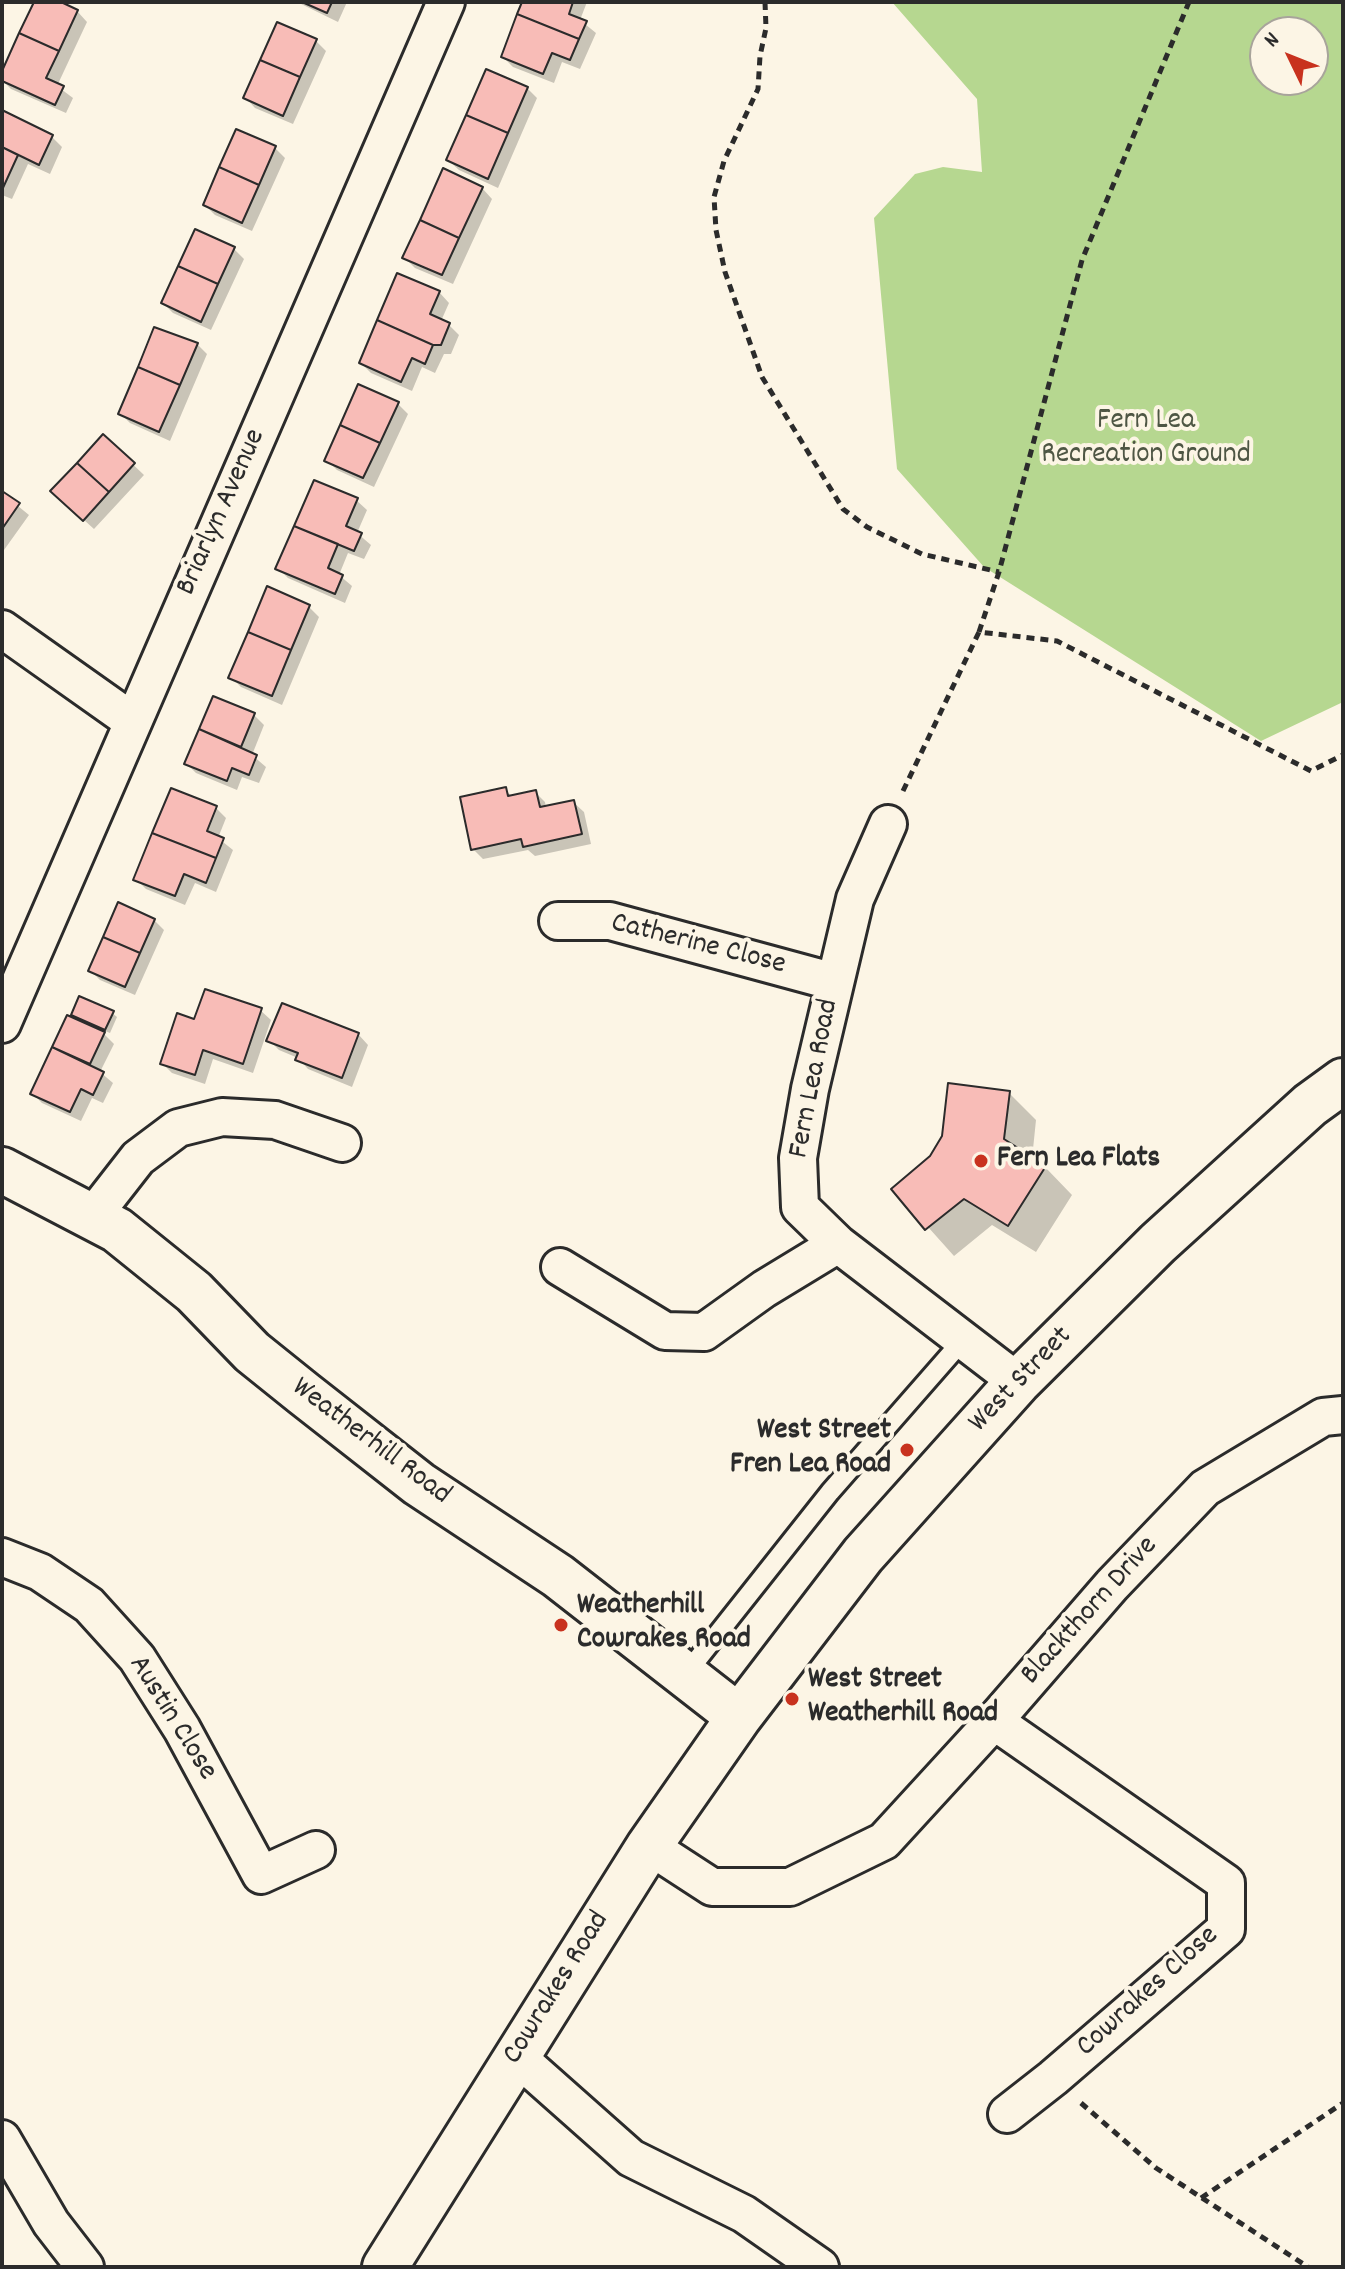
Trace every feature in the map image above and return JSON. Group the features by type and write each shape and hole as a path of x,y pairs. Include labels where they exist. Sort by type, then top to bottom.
{"street":[{"name":"Briarlyn Avenue","path":"2,1024 446,2"},
{"path":"2,629 132,721"},
{"name":"Fern Lea Road","path":"888,824 855,899 810,1089 798,1158 800,1207 838,1244 1018,1382"},
{"name":"Catherine Close","path":"558,921 610,921 835,982"},
{"name":"West Street","path":"739,1717 863,1555 1018,1382 1158,1243 1310,1105 1343,1081"},
{"path":"92,1217 138,1158 178,1128 222,1117 275,1120 342,1143"},
{"name":"Weatherhill Road","path":"2,1170 117,1230 194,1292 252,1352 384,1457 419,1484 558,1576 739,1717"},
{"path":"560,1267 665,1331 704,1332 764,1289 838,1244"},
{"name":"Blackthorn Drive","path":"649,1846 712,1887 790,1887 884,1841 1112,1585 1205,1488 1323,1417 1343,1415"},
{"name":"Austin Close","path":"2,1557 40,1572 89,1605 137,1658 182,1729 261,1875 316,1850"},
{"name":"Cowrakes Road","path":"385,2267 649,1846 739,1717"},
{"name":"Cowrakes Close","path":"994,1721 1226,1883 1226,1929 1007,2114"},
{"path":"516,2056 631,2158 744,2214 820,2267"},
{"path":"2,2139 51,2223 85,2267"}],"lane":[{"path":"685,1675 830,1492 963,1340"}],"path":[{"path":"765,2 766,28 758,89 724,161 714,197 716,230 725,272 762,377 843,509 867,527 922,554 999,572"},
{"path":"888,824 979,632 999,572 1082,260 1189,2"},
{"path":"979,632 1057,641 1311,771 1343,755"},
{"path":"1053,2078 1156,2168 1308,2267"},
{"path":"1201,2198 1343,2103"}],"green space":[{"name":"Fern Lea Recreation Ground","path":"892,2 1343,2 1343,702 1261,741 984,567 897,469 874,218 915,174 943,167 982,172 977,99"}],"building":[{"path":"34,2 61,2 78,10 59,51 19,33"},
{"path":"302,2 332,2 327,13"},
{"path":"522,2 573,2 569,14 587,21 579,39 517,14"},
{"path":"517,14 579,39 570,60 552,53 543,74 501,57"},
{"path":"277,22 317,39 300,77 260,60"},
{"path":"19,33 59,51 46,78 64,86 55,105 2,81 2,71"},
{"path":"260,60 300,77 283,116 243,98"},
{"path":"486,69 528,87 508,133 466,115"},
{"path":"2,110 53,135 39,165 2,147"},
{"path":"466,115 508,133 488,179 446,160"},
{"path":"236,129 276,146 259,185 219,167"},
{"path":"2,147 18,155 2,190"},
{"path":"219,167 259,185 242,223 203,205"},
{"path":"443,168 483,187 459,238 420,220"},
{"path":"420,220 459,238 442,275 402,258"},
{"path":"195,229 235,247 218,284 178,266"},
{"path":"178,266 218,284 201,322 161,303"},
{"path":"397,273 440,291 430,314 450,323 441,345 433,345 377,320"},
{"path":"377,320 433,345 425,364 412,358 401,382 359,363"},
{"path":"154,327 198,343 180,385 138,367"},
{"path":"138,367 180,385 159,432 118,414"},
{"path":"358,384 399,402 380,443 340,425"},
{"path":"340,425 380,443 363,478 324,461"},
{"path":"103,434 135,463 109,492 77,463"},
{"path":"77,463 109,492 83,521 50,491"},
{"path":"314,480 358,498 346,526 362,533 354,551 294,526"},
{"path":"2,491 20,503 2,529"},
{"path":"294,526 338,544 328,568 343,575 335,594 275,569"},
{"path":"267,586 310,605 291,650 248,632"},
{"path":"248,632 291,650 272,696 228,678"},
{"path":"213,696 255,713 241,747 199,729"},
{"path":"199,729 257,755 249,775 232,768 227,781 184,764"},
{"path":"506,787 508,796 536,790 540,807 574,800 582,834 523,847 521,839 471,850 460,797"},
{"path":"171,788 217,806 207,831 224,838 216,858 152,833"},
{"path":"152,833 216,858 206,883 184,874 175,896 133,880"},
{"path":"118,902 155,919 140,953 103,937"},
{"path":"103,937 140,953 125,987 88,971"},
{"path":"205,989 262,1008 243,1064 203,1050 195,1075 160,1064 177,1013 194,1019"},
{"path":"79,996 114,1011 105,1030 71,1015"},
{"path":"282,1003 359,1033 342,1078 295,1060 298,1053 266,1041"},
{"path":"67,1015 105,1032 90,1064 52,1047"},
{"path":"52,1047 104,1072 93,1095 81,1089 70,1112 30,1094"},
{"name":"Fern Lea Flats","path":"948,1083 1010,1091 1004,1139 1046,1166 1008,1226 964,1199 925,1230 891,1189 930,1156 942,1136"}],"place":[{"name":"Fern Lea Flats","path":"981,1161"},
{"name":"West Street Fren Lea Road","path":"907,1450"},
{"name":"Weatherhill Cowrakes Road","path":"561,1625"},
{"name":"West Street Weatherhill Road","path":"792,1699"}]}
